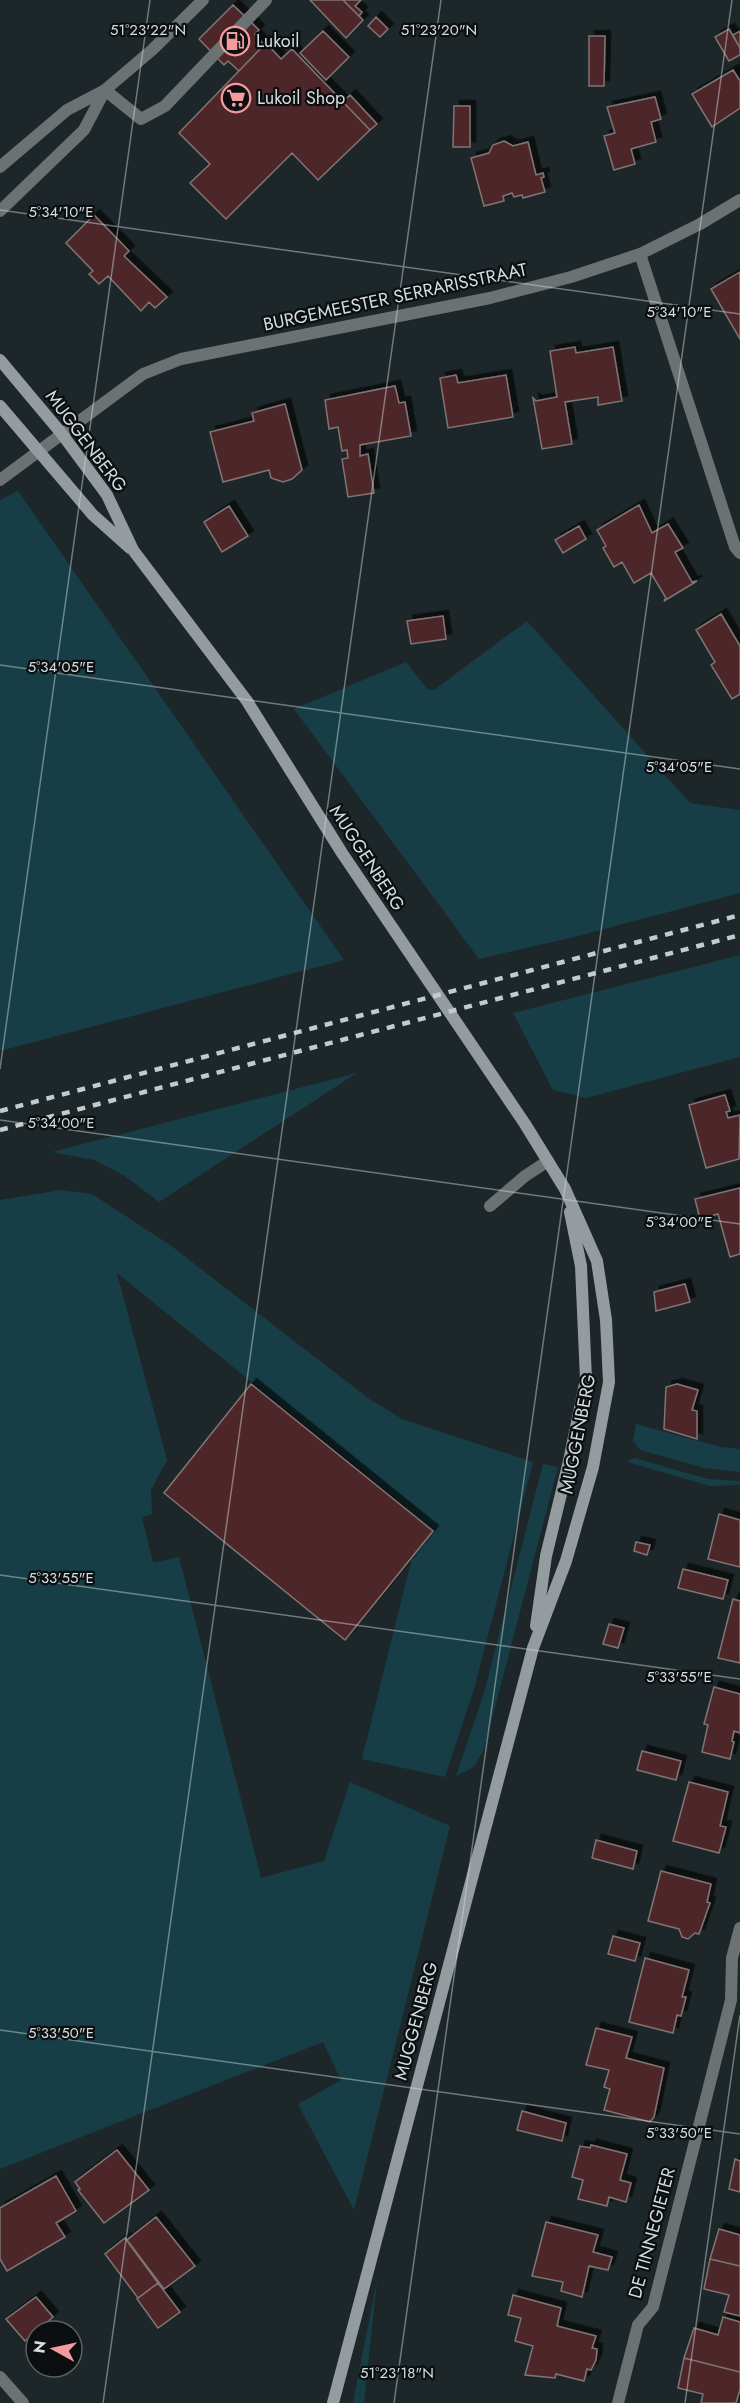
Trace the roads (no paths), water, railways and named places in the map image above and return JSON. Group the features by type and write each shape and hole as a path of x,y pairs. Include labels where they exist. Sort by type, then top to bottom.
{"main road":[{"name":"MUGGENBERG","path":"0,360 62,434 107,495 133,550 247,701 342,854 548,1161 565,1189 597,1261 606,1320 609,1382 593,1467 566,1561 533,1648 333,2403"},
{"name":"MUGGENBERG","path":"0,406 93,515 133,550"},
{"name":"MUGGENBERG","path":"533,1648 546,1556 586,1379 581,1266 565,1189"}],"street":[{"path":"0,167 68,110 105,90 152,50 203,0"},
{"path":"105,90 141,119 165,105 266,0"},
{"path":"0,211 84,130 105,90"},
{"name":"BURGEMEESTER SERRARISSTRAAT","path":"0,480 143,374 181,359 490,298 571,277 640,254 700,224 740,200"},
{"path":"640,254 735,547 740,553"},
{"path":"490,1206 525,1176 548,1161"},
{"name":"DE TINNEGIETER","path":"618,2403 638,2325 653,2307 731,2000 732,1958 740,1928"},
{"path":"0,2377 23,2403"}],"railway":[{"path":"0,1111 740,915"},
{"path":"0,1130 740,935"}],"place":[{"name":"Lukoil","path":"235,41"},
{"name":"Lukoil Shop","path":"236,98"}]}
